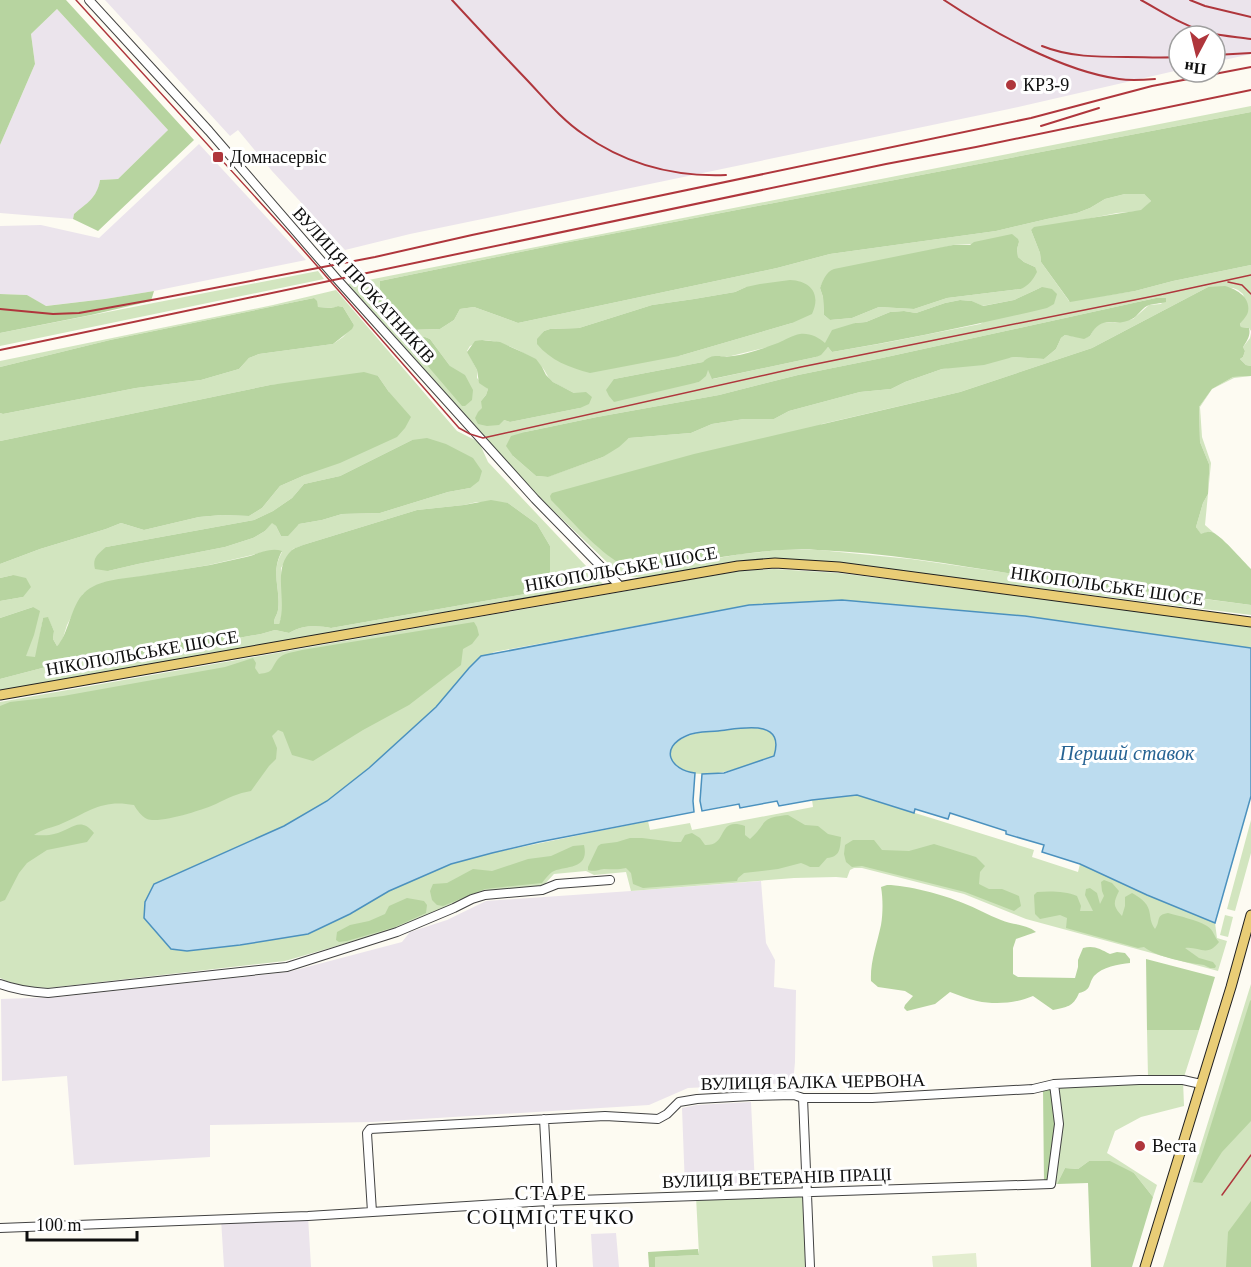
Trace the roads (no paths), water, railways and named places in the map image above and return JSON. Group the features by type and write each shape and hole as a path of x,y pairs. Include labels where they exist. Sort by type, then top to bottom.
{"main road":[{"name":"НІКОПОЛЬСЬКЕ ШОСЕ","path":"0,695 620,586 738,566 775,563 839,567 1251,622"},
{"path":"1144,1267 1202,1084 1251,915"}],"street":[{"name":"ВУЛИЦЯ ПРОКАТНИКІВ","path":"89,0 209,131 336,278 535,499 620,586"},
{"path":"0,984 26,991 48,993 286,967 397,932 485,895 542,890 557,884 610,879"},
{"name":"ВУЛИЦЯ БАЛКА ЧЕРВОНА","path":"372,1212 367,1133 370,1129 605,1116 658,1119 679,1102 751,1096 872,1098 1033,1089 1054,1084 1139,1080 1183,1080 1202,1084"},
{"name":"ВУЛИЦЯ ВЕТЕРАНІВ ПРАЦІ","path":"0,1228 308,1216 548,1202 1051,1184 1059,1124 1054,1084"},
{"path":"803,1098 810,1267"},
{"path":"544,1119 552,1267"}],"water":[{"name":"Перший ставок","path":"842,600 1025,616 1251,648 1251,796 1215,923 1080,864 1042,852 1044,845 1006,834 1006,831 950,813 948,819 915,809 914,813 857,795 779,806 777,801 740,808 739,804 702,811 700,801 702,774 724,773 774,756 776,744 773,735 767,730 758,728 694,733 672,746 670,752 674,763 679,768 695,773 694,812 539,842 451,864 389,891 350,914 308,934 187,951 171,949 144,918 145,902 154,884 284,826 327,801 369,768 436,707 481,656 749,605"}],"tram line":[{"path":"76,0 289,234 459,428 483,438 801,367 1251,275"},
{"path":"1228,282 1242,285 1251,294"},
{"path":"1222,1195 1251,1155"}],"railway":[{"path":"452,0 561,116 599,144 633,161 669,171 726,175"},
{"path":"944,0 1005,37 1074,68 1119,79 1155,79"},
{"path":"1141,0 1191,27 1214,34 1251,39"},
{"path":"1190,0 1251,17"},
{"path":"1042,46 1084,56 1167,57"},
{"path":"1227,54 1251,53"},
{"path":"0,309 53,314 79,313 375,257 1031,118 1152,86 1251,67"},
{"path":"0,350 886,164 1251,90"},
{"path":"1041,126 1099,108"}],"place":[{"name":"КРЗ-9","path":"1011,85"},
{"name":"Домнасервіс","path":"218,157"},
{"name":"Веста","path":"1140,1146"}],"district":[{"name":"СТАРЕ СОЦМІСТЕЧКО","path":"551,1205"}]}
